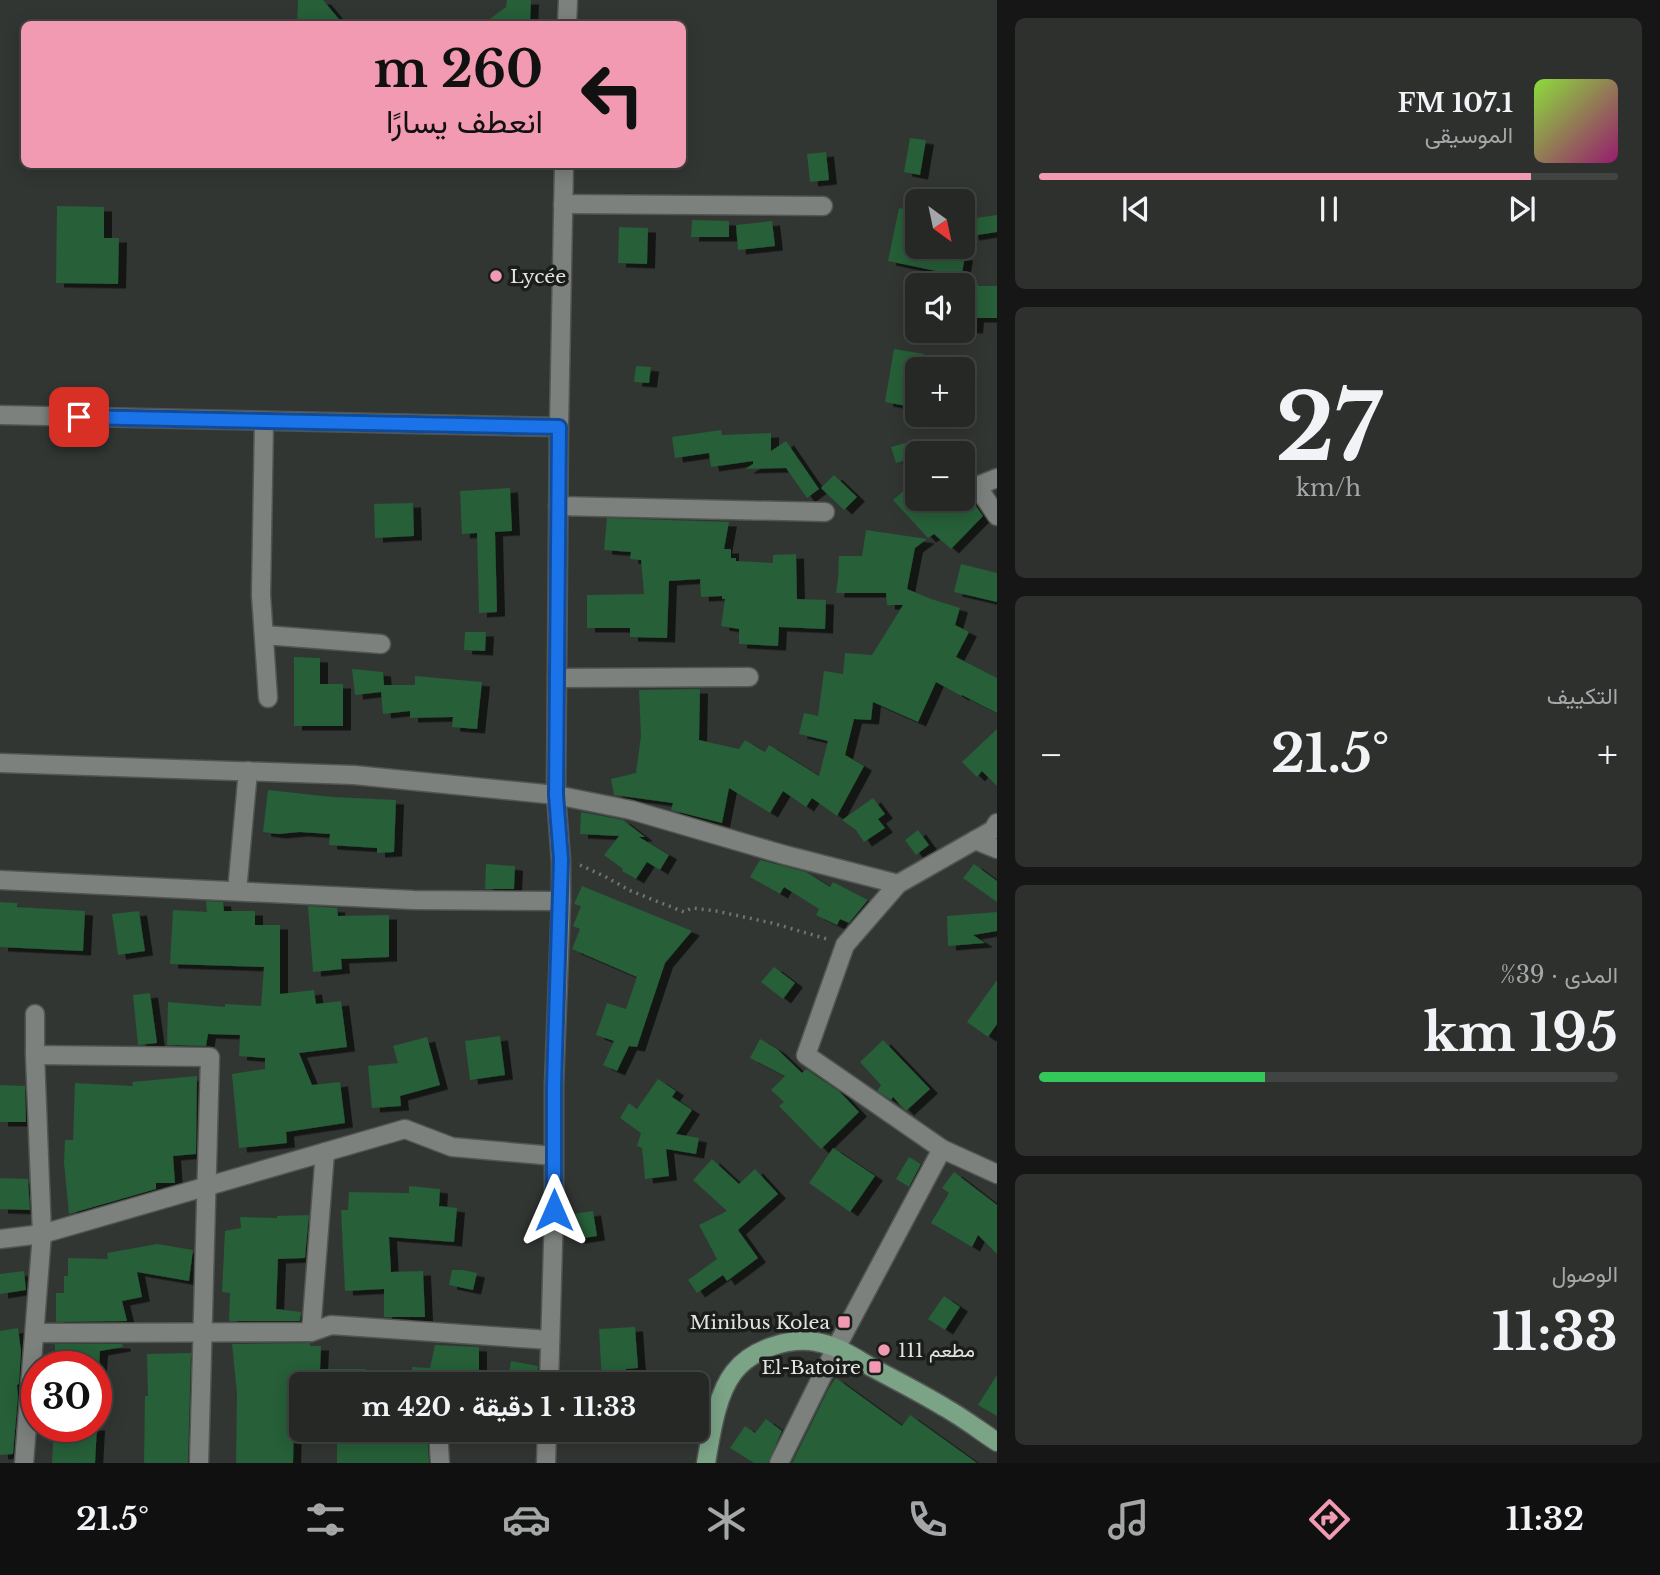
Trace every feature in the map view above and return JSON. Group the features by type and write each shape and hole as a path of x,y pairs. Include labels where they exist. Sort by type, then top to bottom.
{"main road":[{"path":"706,1463 719,1404 733,1373 758,1352 789,1343 815,1341 836,1348 945,1407 997,1442"}],"street":[{"path":"567,21 568,0"},
{"path":"549,1372 554,1085 561,901 556,795 564,168"},
{"path":"564,204 823,206"},
{"path":"0,415 559,427"},
{"path":"264,421 261,595 268,698"},
{"path":"997,478 977,486 997,516"},
{"path":"558,506 825,512"},
{"path":"264,635 381,644"},
{"path":"557,678 749,677"},
{"path":"0,763 354,775 556,795 631,810 785,855 898,884"},
{"path":"237,891 248,771"},
{"path":"997,822 993,830 898,884 845,944 806,1055 942,1149 997,1174"},
{"path":"975,840 997,849"},
{"path":"0,880 414,900 561,901"},
{"path":"24,1463 42,1234 35,1014"},
{"path":"35,1055 210,1056 199,1463"},
{"path":"0,1239 42,1234 405,1129 452,1147 554,1156"},
{"path":"779,1463 836,1348 942,1149"},
{"path":"311,1332 325,1152"},
{"path":"34,1333 311,1332 331,1325 550,1340"},
{"path":"439,1442 440,1463"},
{"path":"546,1463 547,1442"}],"path":[{"path":"561,860 583,866 631,891 684,912 692,908 716,911 772,923 845,944"}],"building":[{"path":"298,0 323,0 340,21 297,21"},
{"path":"507,0 531,0 530,21 487,21 506,7"},
{"path":"910,138 926,140 920,175 904,172"},
{"path":"826,152 829,180 810,182 807,154"},
{"path":"57,206 104,207 104,238 119,238 118,284 56,283"},
{"path":"899,208 905,209 905,259 964,259 962,273 936,273 888,261"},
{"path":"997,215 997,232 975,235 975,218"},
{"path":"692,220 729,221 729,237 691,237"},
{"path":"772,221 775,246 738,250 736,225"},
{"path":"619,227 648,228 647,264 618,263"},
{"path":"975,284 997,286 997,318 976,318 975,329"},
{"path":"894,349 924,354 923,357 905,357 905,406 885,402"},
{"path":"636,366 651,367 649,383 634,382"},
{"path":"721,430 722,435 771,433 771,451 786,441 819,489 807,498 786,468 745,469 753,464 753,461 711,467 709,453 675,458 672,437"},
{"path":"905,443 905,460 896,463 891,447"},
{"path":"834,475 857,497 844,510 821,488"},
{"path":"510,488 512,531 495,532 497,612 479,613 477,533 462,534 460,491"},
{"path":"905,490 905,511 975,511 975,505 983,516 951,549 934,534 928,538 893,500"},
{"path":"413,503 414,536 375,538 374,504"},
{"path":"607,518 729,522 724,549 731,549 731,558 736,558 736,561 773,563 773,555 796,554 797,599 826,600 825,629 779,627 778,646 739,644 739,629 721,626 725,599 722,599 722,596 701,597 700,579 669,581 667,638 630,637 630,628 587,628 587,595 644,594 641,560 630,559 631,552 604,550"},
{"path":"866,530 927,539 915,548 907,589 960,608 955,625 969,632 956,657 997,678 997,713 936,682 918,722 873,702 871,720 854,719 845,755 864,766 837,816 812,798 806,807 783,791 770,813 729,788 722,823 671,810 673,803 614,795 611,779 636,773 641,736 639,690 700,689 699,740 739,749 745,740 765,752 769,745 819,776 828,741 799,734 804,713 818,716 824,671 843,674 845,653 872,655 903,605 887,605 886,593 836,593 839,556 862,556"},
{"path":"961,564 997,573 997,602 954,592"},
{"path":"465,632 486,632 485,651 464,650"},
{"path":"294,657 320,658 320,684 343,684 343,726 294,726"},
{"path":"352,669 383,672 384,685 415,685 415,676 482,682 477,729 452,727 453,717 410,718 410,711 383,714 381,692 355,695"},
{"path":"997,729 997,786 982,771 977,777 962,762"},
{"path":"268,790 396,800 394,852 377,853 377,848 329,845 330,834 263,832"},
{"path":"873,798 885,814 878,819 885,828 864,842 856,830 842,820"},
{"path":"581,812 623,820 645,837 639,837 669,855 660,870 647,862 636,879 622,871 623,869 604,855 619,836 580,834"},
{"path":"918,830 929,845 916,855 905,840"},
{"path":"760,860 806,872 830,887 833,882 868,900 849,923 840,919 837,925 816,915 819,909 784,887 780,894 750,877"},
{"path":"486,864 515,866 514,889 485,889"},
{"path":"974,864 997,881 997,902 963,878"},
{"path":"582,886 692,931 665,963 637,1047 629,1046 617,1071 603,1065 614,1041 596,1035 607,1003 626,1009 637,977 572,949 580,929 573,926 581,906 574,904"},
{"path":"206,901 223,902 224,911 255,911 255,925 280,925 280,994 314,990 316,1004 341,1001 347,1047 299,1053 312,1085 340,1082 345,1123 286,1132 287,1143 239,1148 232,1074 265,1069 265,1058 239,1056 240,1035 208,1034 206,1046 167,1045 168,1002 225,1007 225,1004 261,1006 264,967 170,964 173,910 207,912"},
{"path":"0,902 17,903 17,907 85,911 83,951 0,947"},
{"path":"308,906 337,908 338,916 389,915 389,957 341,959 342,969 313,972"},
{"path":"139,911 145,951 118,955 112,914"},
{"path":"997,912 997,931 973,935 985,943 948,946 947,916"},
{"path":"774,967 795,983 783,999 761,982"},
{"path":"997,980 997,1024 988,1037 967,1022"},
{"path":"150,993 157,1043 138,1045 133,995"},
{"path":"500,1036 505,1075 470,1080 465,1041"},
{"path":"427,1037 440,1085 400,1096 401,1106 372,1108 368,1066 398,1063 393,1046"},
{"path":"760,1039 777,1049 802,1073 806,1069 839,1091 859,1112 821,1149 779,1106 784,1102 771,1090 785,1076 750,1058"},
{"path":"883,1040 930,1089 906,1111 893,1097 891,1100 877,1091 881,1085 860,1062"},
{"path":"197,1076 196,1154 173,1156 175,1183 156,1183 156,1189 69,1214 64,1163 65,1140 73,1140 75,1083 133,1086 132,1082"},
{"path":"658,1079 676,1091 672,1097 692,1110 676,1134 699,1138 696,1154 666,1149 669,1176 645,1179 642,1148 637,1146 641,1133 620,1118 629,1103 637,1109"},
{"path":"0,1085 25,1086 26,1122 0,1122"},
{"path":"833,1148 875,1176 850,1212 809,1183"},
{"path":"909,1157 921,1164 909,1187 896,1179"},
{"path":"712,1159 739,1184 755,1169 778,1194 738,1230 758,1258 727,1281 723,1275 697,1293 688,1280 717,1259 699,1225 727,1211 693,1180"},
{"path":"954,1172 997,1205 997,1254 978,1235 972,1247 931,1223 949,1193 942,1188"},
{"path":"0,1178 28,1179 30,1210 0,1209"},
{"path":"409,1186 440,1189 439,1206 457,1208 454,1242 389,1237 391,1272 423,1271 425,1317 384,1317 384,1289 345,1291 341,1210 348,1210 349,1192 409,1193"},
{"path":"593,1211 597,1236 577,1239 573,1214"},
{"path":"309,1215 305,1258 278,1259 276,1309 301,1312 300,1321 229,1321 230,1293 222,1292 225,1231 241,1228 240,1217"},
{"path":"157,1244 193,1250 189,1281 137,1272 142,1297 122,1301 127,1321 56,1322 56,1293 64,1293 68,1258 108,1259 107,1253"},
{"path":"452,1270 477,1273 473,1290 449,1285"},
{"path":"24,1271 26,1290 0,1294 0,1274"},
{"path":"944,1296 960,1307 945,1330 928,1319"},
{"path":"635,1327 638,1368 626,1369 626,1372 601,1372 599,1329"},
{"path":"18,1328 21,1351 13,1454 0,1455 0,1331"},
{"path":"310,1343 310,1346 321,1346 320,1369 366,1369 366,1372 289,1372 289,1442 294,1442 293,1463 236,1463 237,1393 232,1344"},
{"path":"55,1344 122,1344 123,1347 100,1351 55,1351"},
{"path":"435,1345 479,1347 479,1372 412,1372 412,1367 430,1368"},
{"path":"191,1353 188,1463 144,1463 145,1396 148,1396 147,1354"},
{"path":"511,1361 538,1366 538,1372 509,1372"},
{"path":"997,1375 997,1416 978,1405"},
{"path":"836,1378 902,1426 910,1415 977,1463 792,1463"},
{"path":"766,1419 782,1431 768,1463 754,1463 730,1448 745,1426 755,1433"},
{"path":"53,1442 96,1442 95,1463 52,1463"},
{"path":"337,1442 428,1442 429,1463 337,1463"}],"place":[{"name":"Lycée","path":"496,276"},
{"name":"Minibus Kolea","path":"844,1322"},
{"name":"مطعم 111","path":"884,1350"},
{"name":"El-Batoire","path":"875,1367"}],"route":[{"path":"79,417 559,427 556,795 561,901 554,1085 554,1210"}]}
